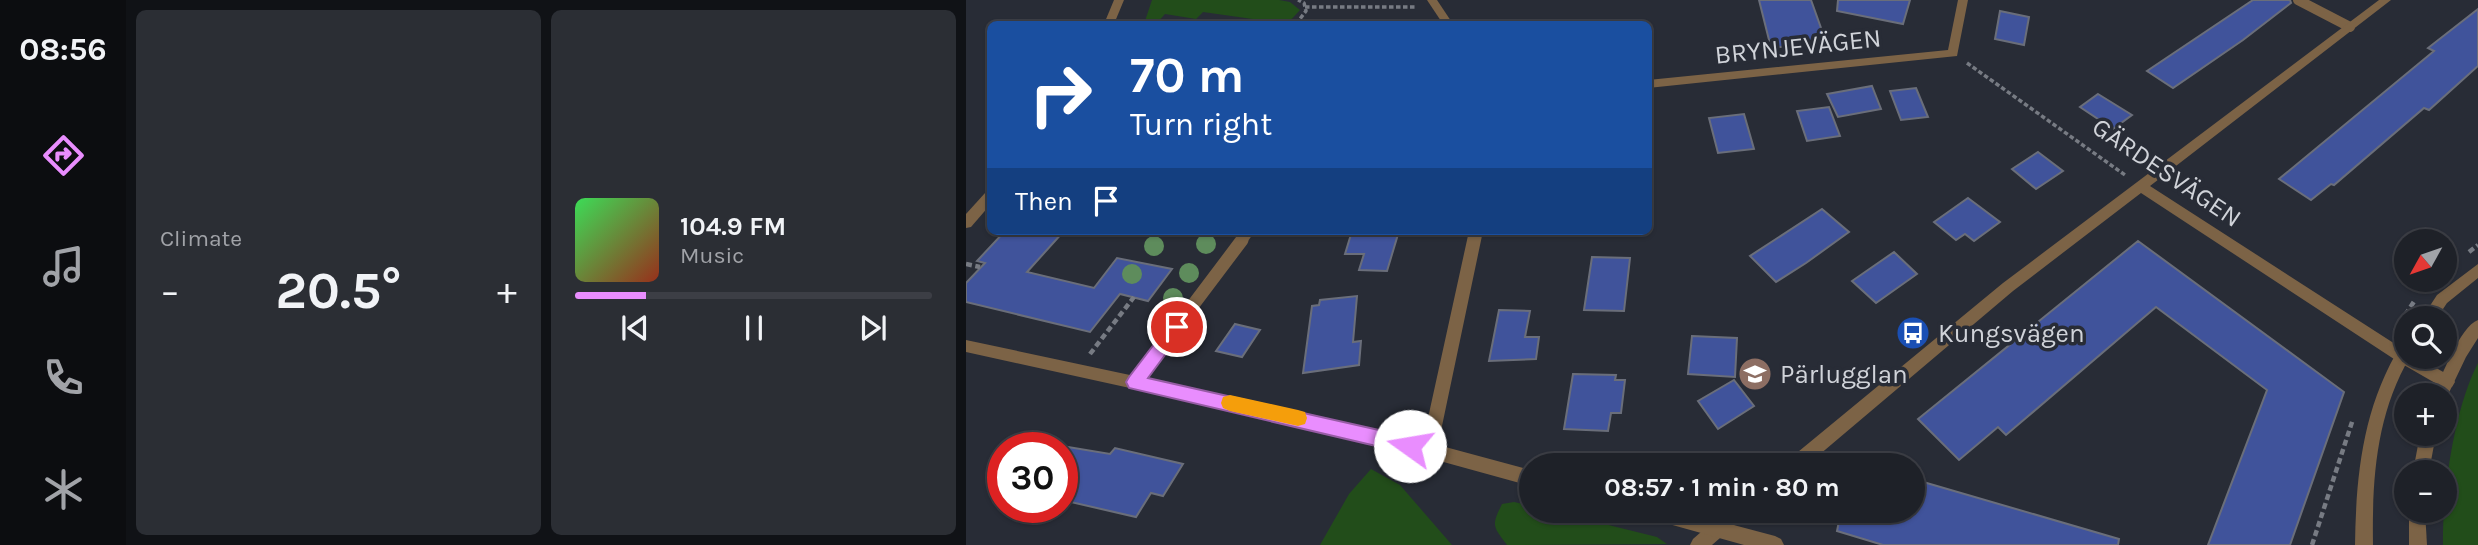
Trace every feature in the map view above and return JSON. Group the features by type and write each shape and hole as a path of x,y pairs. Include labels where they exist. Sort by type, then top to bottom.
{"street":[{"path":"1110,21 1119,0"},
{"path":"1953,53 1963,0"},
{"path":"1809,453 2008,287 2386,0"},
{"path":"1428,3 1445,21"},
{"name":"BRYNJEVÄGEN","path":"1652,84 1953,53"},
{"name":"GÄRDESVÄGEN","path":"2140,186 2394,347"},
{"path":"966,223 987,200"},
{"path":"1429,450 1475,235"},
{"path":"2437,306 2478,270"},
{"path":"2447,383 2460,353 2478,326"},
{"path":"966,346 1280,414 1519,475"},
{"path":"2364,545 2363,491 2372,433 2396,369"},
{"name":"GÄRDESVÄGEN","path":"2422,369 2437,383"},
{"path":"1698,523 1775,545"},
{"path":"1699,545 1723,523"},
{"path":"2417,523 2418,545"}],"lane":[{"path":"2298,0 2350,27"},
{"path":"1135,382 1247,235"}],"path":[{"path":"1298,0 1306,11 1298,21"},
{"path":"1305,7 1428,3"},
{"name":"GÄRDESVÄGEN","path":"1953,53 2140,186"},
{"path":"966,264 981,268"},
{"path":"1090,354 1134,297"}],"green space":[{"path":"1152,0 1279,0 1290,2 1300,10 1290,21 1266,21 1203,12 1196,19 1165,14 1159,21 1145,21"},
{"path":"2478,363 2478,545 2443,545 2443,523 2457,523 2457,460 2450,460 2452,446 2457,446 2457,423"},
{"path":"1371,469 1400,485 1452,545 1320,545 1349,494"},
{"path":"1519,503 1519,523 1600,523 1657,537 1667,544 1507,545 1495,526 1502,504"}],"building":[{"path":"1759,0 1811,0 1826,42 1771,48"},
{"path":"1838,0 1910,0 1903,24 1837,11"},
{"path":"2253,0 2290,0 2291,3 2173,88 2147,71"},
{"path":"2478,9 2478,66 2429,110 2424,108 2334,185 2331,184 2311,200 2279,179 2434,51 2428,48"},
{"path":"2000,11 2029,17 2024,45 1995,39"},
{"path":"1872,86 1881,109 1838,117 1827,94"},
{"path":"1916,88 1928,117 1901,120 1890,91"},
{"path":"2098,94 2132,115 2113,129 2080,107"},
{"path":"1829,107 1840,136 1807,141 1797,111"},
{"path":"1744,114 1754,149 1718,153 1709,118"},
{"path":"2038,152 2063,171 2036,189 2012,169"},
{"path":"1968,198 2000,222 1974,241 1965,234 1956,240 1934,222"},
{"path":"1822,209 1849,232 1776,282 1750,256"},
{"path":"1001,235 1060,235 1027,272 1094,288 1117,258 1172,269 1148,301 1120,294 1090,332 966,302 966,283 985,263 977,261"},
{"path":"1351,235 1398,235 1387,271 1359,270 1364,254 1345,254"},
{"path":"2138,241 2344,392 2290,545 2208,545 2267,390 2156,307 2006,435 1998,427 1959,460 1918,419"},
{"path":"1894,252 1917,274 1876,303 1852,281"},
{"path":"1592,257 1630,258 1624,311 1584,310"},
{"path":"1357,296 1353,342 1361,341 1359,365 1303,373 1312,306 1319,305 1320,300"},
{"path":"1499,310 1530,311 1525,337 1539,337 1536,359 1489,361"},
{"path":"1235,324 1260,330 1242,357 1216,351"},
{"path":"1692,336 1737,338 1735,377 1688,374"},
{"path":"1573,374 1616,375 1615,380 1625,380 1621,413 1611,413 1608,431 1564,429"},
{"path":"1734,380 1754,406 1718,429 1698,401"},
{"path":"1115,448 1183,464 1163,496 1151,493 1136,517 1078,504 1078,449 1110,454"},
{"path":"1925,482 2119,539 2118,545 1883,545 1837,531 1839,523 1925,523"}],"slow traffic":[{"path":"1230,403 1298,418"}],"place":[{"name":"Kungsvägen","path":"1913,333"},
{"name":"Pärlugglan","path":"1755,374"}],"route":[{"path":"1177,327 1135,382 1410,446"}]}
